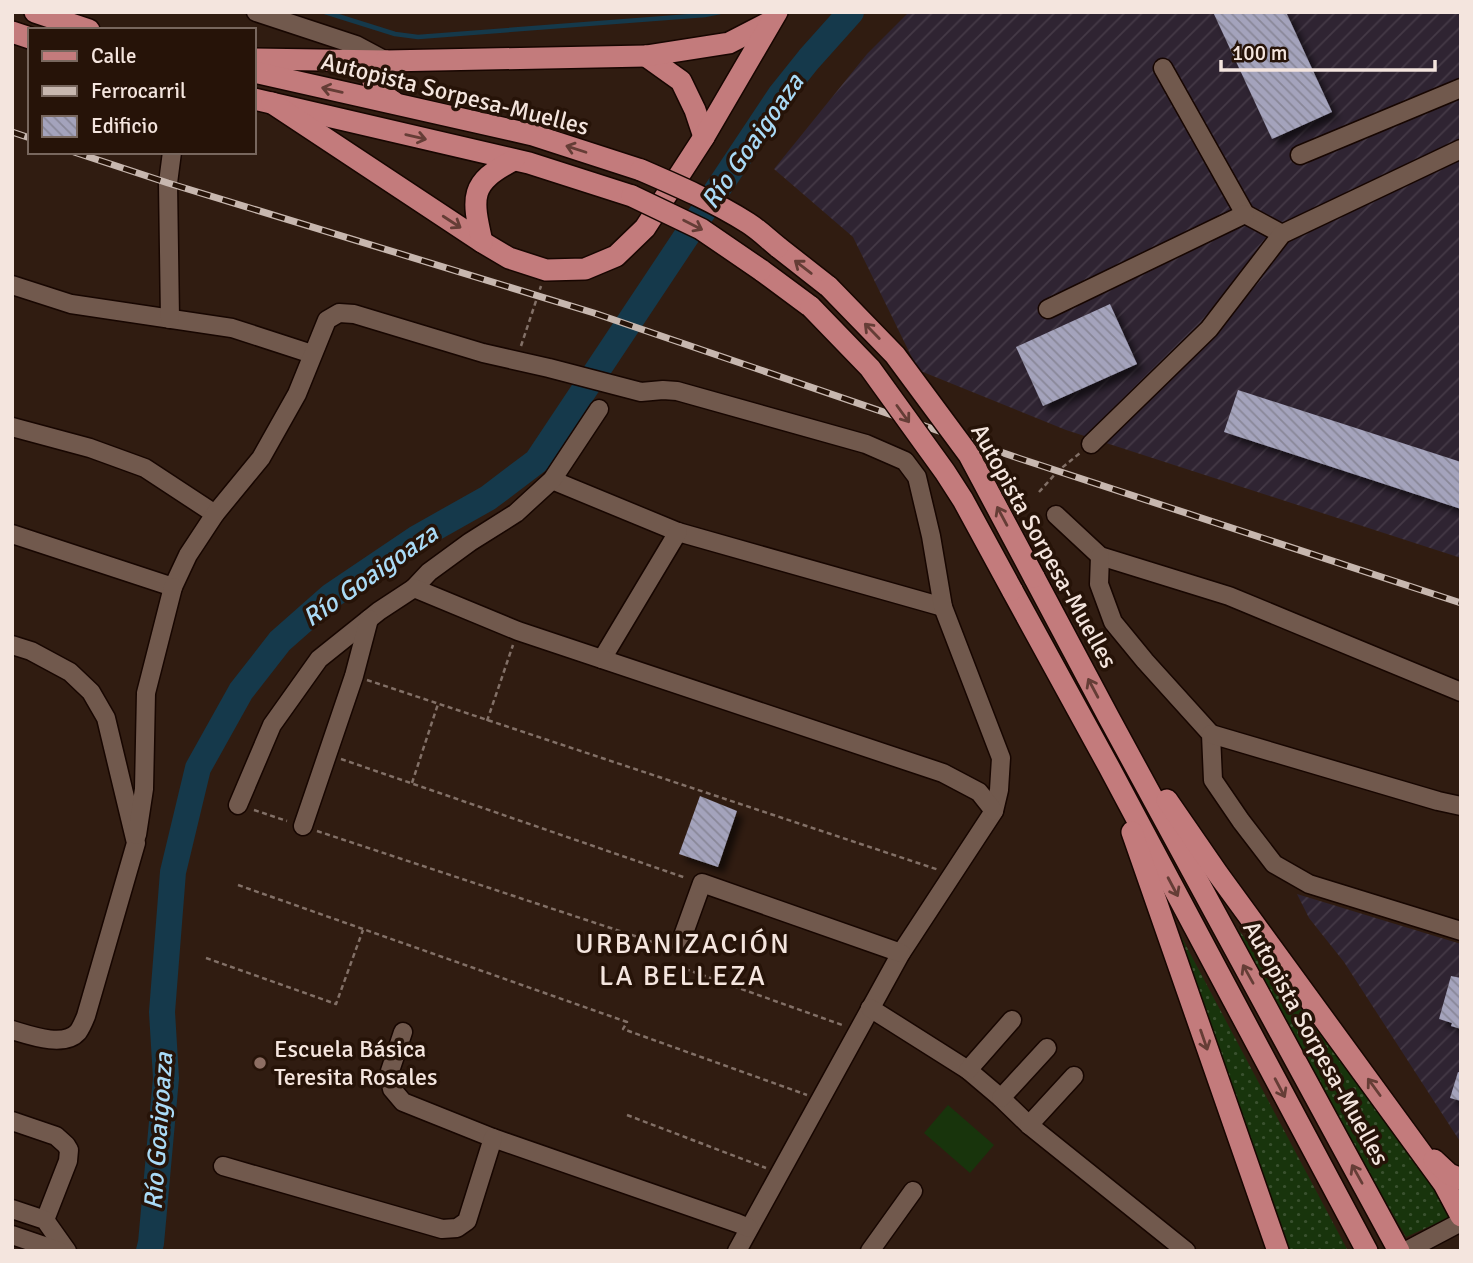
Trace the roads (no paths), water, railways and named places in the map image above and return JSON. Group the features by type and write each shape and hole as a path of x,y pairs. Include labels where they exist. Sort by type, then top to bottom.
{"main road":[{"path":"35,12 83,28"},
{"path":"256,59 386,61 646,56 729,43 774,17"},
{"path":"263,101 509,258 546,270 585,270 616,256 645,228 704,137 774,17"},
{"path":"646,56 681,81 704,137"},
{"path":"386,61 374,72 372,80 377,91 398,105"},
{"name":"Autopista Sorpesa-Muelles","path":"256,72 533,135 641,170 688,191 750,225 829,287 895,355 969,455 1395,1242"},
{"name":"Autopista Sorpesa-Muelles","path":"263,101 529,163 632,196 701,229 761,270 811,307 870,368 963,500 1366,1249"},
{"path":"482,242 475,210 477,192 484,179 514,160"},
{"path":"1108,716 1218,874 1444,1184 1461,1216"},
{"path":"1109,767 1278,1251"},
{"path":"1414,1142 1449,1174 1461,1179"}],"street":[{"path":"256,12 356,45 386,61"},
{"path":"1163,68 1245,214 1282,234"},
{"path":"1300,155 1461,88"},
{"path":"1091,444 1209,328 1282,234 1461,149"},
{"path":"170,318 168,183 172,154"},
{"path":"1048,309 1245,214"},
{"path":"12,285 71,304 232,328 312,354"},
{"path":"12,1030 41,1038 62,1039 77,1034 86,1016 136,842 144,789 146,693 173,587 188,555 215,514 261,458 298,394 327,320 339,313 354,314 483,353 641,392 677,391 866,444 905,461 917,477 931,536 943,607 1001,758 999,790 993,811 901,953 737,1251"},
{"path":"238,805 272,724 319,659 379,611 414,588 429,572 516,513 552,480 599,409"},
{"path":"12,426 90,448 145,468 215,514"},
{"path":"552,480 678,532 943,607"},
{"path":"1056,516 1100,555 1229,596 1461,692"},
{"path":"602,659 678,532"},
{"path":"12,534 173,587"},
{"path":"1100,555 1099,584 1113,622 1211,734 1461,806"},
{"path":"414,588 518,631 943,773 979,792 993,811"},
{"path":"303,826 354,676 369,620"},
{"path":"12,645 31,651 70,672 91,692 106,718 136,842"},
{"path":"1211,734 1213,780 1274,864 1310,884 1461,931"},
{"path":"680,944 702,883 901,953"},
{"path":"870,1008 968,1070 1029,1125 1186,1251"},
{"path":"968,1070 1012,1020"},
{"path":"402,1032 389,1074 391,1089 403,1102 493,1138 749,1228"},
{"path":"1001,1098 1047,1048"},
{"path":"1029,1125 1074,1076"},
{"path":"12,1121 56,1136 69,1150 68,1161 45,1220"},
{"path":"223,1166 442,1229 457,1228 467,1222 493,1138"},
{"path":"870,1251 913,1191"},
{"path":"12,1209 45,1220 67,1251"},
{"path":"1406,1251 1461,1223"},
{"path":"12,1235 59,1251"}],"waterway":[{"path":"325,12 395,34 418,37 720,12"},
{"name":"Río Goaigoaza","path":"149,1251 166,1078 162,1012 173,872 198,768 241,691 280,641 331,596 417,538 488,498 537,461 781,94 851,12"}],"railway":[{"path":"12,132 28,137"},
{"path":"80,154 594,313 1018,458 1461,603"}],"place":[{"name":"Escuela Básica Teresita Rosales","path":"260,1063"}],"district":[{"name":"URBANIZACIÓN LA BELLEZA","path":"683,959"}]}
